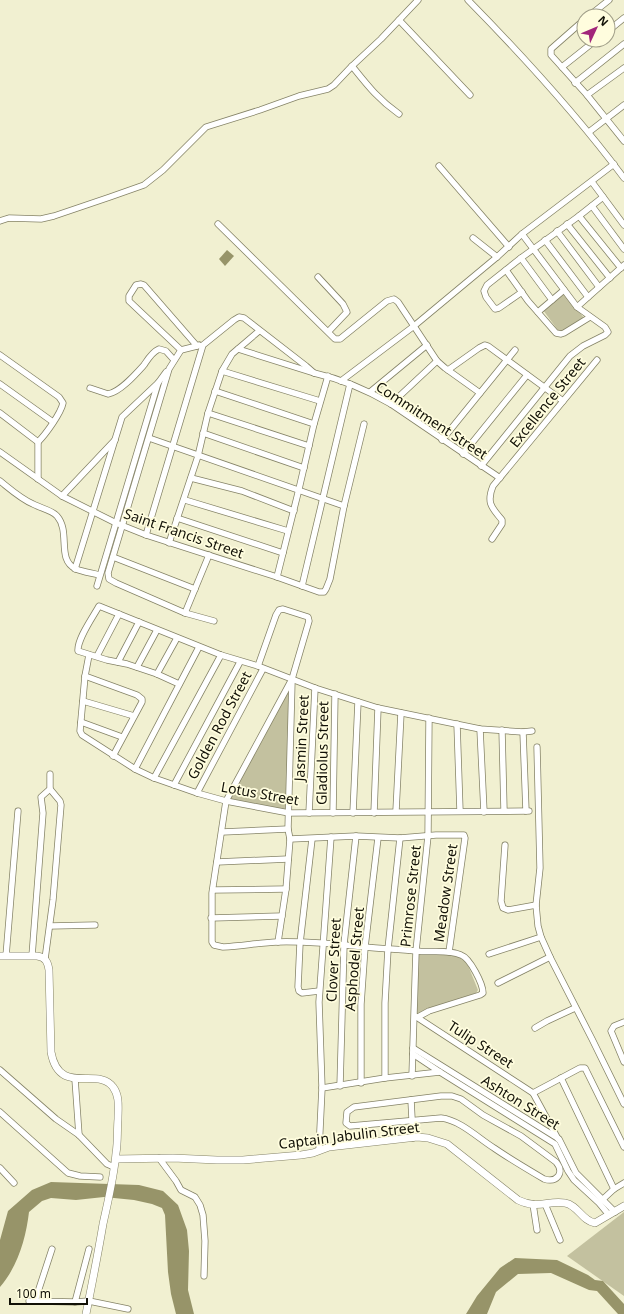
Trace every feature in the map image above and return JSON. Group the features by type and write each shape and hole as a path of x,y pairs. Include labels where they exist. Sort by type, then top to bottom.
{"street":[{"path":"0,221 9,218 41,219 54,216 144,184 163,170 206,127 299,96 328,89 339,81 352,66 381,40 418,0"},
{"path":"468,0 589,132 624,178"},
{"path":"599,8 609,0"},
{"path":"616,24 624,18"},
{"path":"399,20 470,95"},
{"path":"576,27 550,49 551,55 587,95 624,141"},
{"path":"575,83 624,44"},
{"path":"562,67 586,48"},
{"path":"352,66 373,93 399,114"},
{"path":"587,95 624,68"},
{"path":"589,132 624,105"},
{"path":"340,381 414,326 509,247 522,234 614,164"},
{"path":"439,166 509,247"},
{"path":"592,182 624,225"},
{"path":"522,292 499,308 495,309 492,307 484,291 488,285 521,258 580,216 602,197"},
{"path":"592,206 624,249"},
{"path":"577,307 622,267 580,216"},
{"path":"218,224 329,331 335,339 340,339 387,301 392,299 398,302 437,361 480,393"},
{"path":"567,224 610,278"},
{"path":"557,232 600,287"},
{"path":"481,466 575,352 608,332 605,327 590,318 577,307 522,234"},
{"path":"473,238 497,257"},
{"path":"546,240 588,297"},
{"path":"521,258 552,300"},
{"path":"506,270 538,312 554,331 559,334 564,333 590,318"},
{"path":"318,277 343,304 347,312 329,331"},
{"path":"181,350 129,300 129,296 136,285 144,285 200,345"},
{"path":"538,312 564,290"},
{"path":"75,569 122,417 158,382 169,369 181,350 200,345 239,317 244,318 314,373"},
{"path":"169,543 177,518 185,500 198,456 208,413 222,371 229,358 238,348 259,331"},
{"path":"146,535 173,446 200,345"},
{"path":"370,392 427,345"},
{"path":"448,370 485,345 545,387 563,402"},
{"name":"Commitment Street","path":"238,348 314,373 328,376 370,392 391,404 500,478"},
{"path":"90,388 108,394 118,390 140,370 153,353 159,349 166,351 174,360"},
{"path":"442,440 515,350"},
{"path":"0,355 59,397 63,405 53,422 38,442 38,479"},
{"name":"Excellence Street","path":"492,539 502,524 502,520 493,511 490,502 489,495 493,486 597,360"},
{"path":"391,404 437,361"},
{"path":"97,586 149,438 169,369"},
{"path":"222,371 320,401"},
{"path":"464,454 527,375"},
{"path":"277,577 314,424 328,376"},
{"path":"158,382 119,524 113,557 108,573 109,579 185,613 214,621"},
{"path":"0,384 53,422"},
{"path":"302,586 350,384"},
{"path":"215,391 314,424"},
{"path":"0,413 38,442"},
{"path":"208,413 309,446"},
{"path":"0,419 12,422"},
{"path":"149,438 198,456 299,489 344,506 364,424"},
{"path":"203,433 304,468"},
{"path":"62,496 116,439"},
{"name":"Saint Francis Street","path":"0,452 62,496 119,524 169,543 277,577 319,592 324,592 330,580 344,506"},
{"path":"191,478 242,491 294,511"},
{"path":"0,481 32,504 56,515 61,521 64,533 64,552 68,562 75,569 100,575"},
{"path":"185,500 288,530"},
{"path":"177,518 283,553"},
{"path":"185,613 209,555"},
{"path":"113,557 195,589"},
{"path":"179,684 157,674 136,667 106,660 78,651 82,637 99,606 240,662 378,708 480,729 523,732 532,731"},
{"name":"Golden Rod Street","path":"196,793 260,668 276,615 279,610 283,609 306,616 309,621 292,679"},
{"path":"97,656 118,614"},
{"path":"118,662 139,622"},
{"path":"136,667 157,630"},
{"path":"157,674 177,638"},
{"path":"135,769 199,647"},
{"name":"Lotus Street","path":"89,655 85,676 80,731 82,735 135,769 174,786 226,801 288,813 528,811 523,732"},
{"path":"154,778 221,655"},
{"path":"174,786 240,662"},
{"path":"85,676 142,699 142,702 113,756"},
{"path":"292,679 226,801 213,890 211,918 212,942 218,947 278,942 344,944 416,952 449,952 461,954 467,958 482,987 483,993 429,1011 417,1017"},
{"path":"278,942 286,889 290,839 288,829 288,813 292,679"},
{"name":"Jasmin Street","path":"309,813 315,688"},
{"name":"Gladiolus Street","path":"333,813 335,694"},
{"path":"83,701 134,716"},
{"path":"353,813 358,702"},
{"path":"374,813 378,708"},
{"path":"396,812 401,713"},
{"name":"Primrose Street","path":"412,1076 417,1017 416,952 428,836 429,718"},
{"path":"82,722 122,737"},
{"path":"458,724 460,811"},
{"path":"480,729 484,812"},
{"path":"502,730 504,810"},
{"path":"538,747 540,868 536,905 538,926 550,957 624,1104"},
{"path":"50,774 50,789 60,801 61,805 53,900 45,959 49,970 51,1052 53,1060 60,1071 68,1077 75,1079 102,1080 111,1084 118,1101 114,1166 86,1314"},
{"path":"32,956 43,813 41,797 50,789"},
{"path":"18,811 3,956 41,956 45,959"},
{"path":"222,832 288,829"},
{"name":"Meadow Street","path":"428,836 463,834 465,836 449,952"},
{"path":"290,839 312,839 331,836 400,838 428,836"},
{"path":"319,1150 322,1088 319,991 331,836"},
{"name":"Clover Street","path":"340,1086 344,944 356,836"},
{"name":"Asphodel Street","path":"361,1083 361,1004 365,947 378,838"},
{"path":"385,1078 385,1003 388,949 400,838"},
{"path":"312,839 300,943 298,988 302,993 319,991"},
{"path":"505,845 502,905 508,910 536,905"},
{"path":"217,862 288,859"},
{"path":"213,890 286,889"},
{"path":"211,918 282,916"},
{"path":"50,926 95,925"},
{"path":"490,954 541,937"},
{"path":"498,983 550,957"},
{"path":"535,1028 575,1008"},
{"name":"Tulip Street","path":"417,1017 533,1093"},
{"path":"624,1022 614,1026 611,1031 624,1062"},
{"name":"Ashton Street","path":"413,1051 447,1070 557,1142 576,1172 612,1213"},
{"name":"Ashton Street","path":"413,1051 440,1072 557,1142"},
{"path":"557,1142 533,1093 580,1068 585,1068 624,1147"},
{"path":"0,1070 50,1114 79,1135 106,1164 114,1166"},
{"path":"322,1088 447,1070"},
{"path":"561,1078 614,1189"},
{"path":"75,1079 79,1135"},
{"path":"449,1096 461,1100 483,1115 521,1136 542,1151 558,1164 560,1172 555,1179 544,1179 494,1149 447,1118 350,1126 346,1123 345,1118 347,1112 354,1107 411,1100 449,1096"},
{"path":"411,1100 413,1138"},
{"path":"0,1112 68,1173 80,1176 100,1177"},
{"name":"Captain Jabulin Street","path":"114,1166 159,1158 244,1160 301,1155 329,1147 413,1138 428,1138 446,1144 518,1200 527,1204 565,1203 571,1205 587,1220 596,1223 624,1206"},
{"path":"159,1158 181,1190 195,1197 200,1205 203,1215 205,1240 204,1276"},
{"path":"0,1168 14,1183"},
{"path":"601,1201 614,1189 624,1183"},
{"path":"533,1204 537,1230"},
{"path":"545,1204 560,1240"},
{"path":"75,1302 88,1249"},
{"path":"52,1250 32,1301 89,1301 128,1309"}],"shaded area":[{"path":"227,250 234,256 225,266 219,259"},
{"path":"565,294 584,318 560,333 543,310"},
{"path":"289,690 286,810 230,799"},
{"path":"418,953 455,953 465,958 478,990 476,993 430,1009 419,1015 416,1014"},
{"path":"51,1182 139,1185 163,1191 178,1205 187,1230 189,1251 188,1290 194,1314 176,1314 168,1272 165,1215 162,1208 134,1200 104,1197 76,1200 51,1198 42,1201 29,1212 26,1232 20,1251 12,1270 0,1287 0,1240 8,1211 32,1190"},
{"path":"624,1212 624,1296 567,1256"},
{"path":"515,1258 557,1260 595,1280 603,1281 624,1304 624,1314 618,1314 597,1291 589,1290 551,1273 518,1274 496,1292 487,1314 466,1314 477,1296 500,1268"}]}
